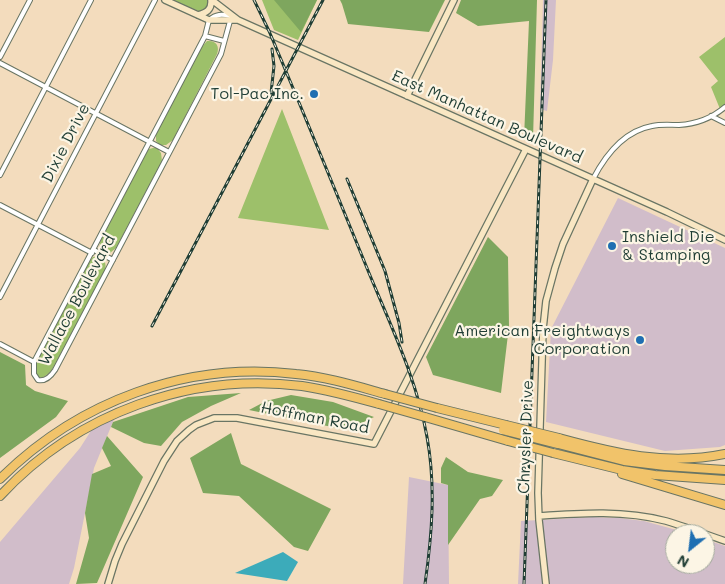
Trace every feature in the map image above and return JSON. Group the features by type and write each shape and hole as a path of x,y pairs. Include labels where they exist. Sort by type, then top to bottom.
{"highway":[{"path":"0,479 35,447 85,414 111,402 139,391 184,379 252,371 320,377 559,441 624,461 725,470"},
{"path":"0,496 37,461 75,434 104,418 154,398 185,390 254,383 316,389 346,395 553,454 599,465 644,474 725,480"},
{"path":"559,441 635,456 664,459 689,459 701,455 725,453"},
{"path":"599,465 621,474 725,505"}],"street":[{"path":"0,57 30,0"},
{"path":"0,175 91,0"},
{"name":"Dixie Drive","path":"0,297 155,0"},
{"name":"East Manhattan Boulevard","path":"165,0 209,20 234,20"},
{"path":"198,15 208,12 212,0"},
{"name":"East Manhattan Boulevard","path":"212,0 234,20 593,179 725,240"},
{"path":"407,96 454,0"},
{"name":"Wallace Boulevard","path":"209,20 205,36 34,362 34,374 38,380 43,381 50,377 55,370 221,54 224,41 234,20"},
{"path":"205,36 224,41"},
{"path":"0,64 169,152"},
{"path":"593,179 598,169 618,145 638,130 654,126 698,122 725,107"},
{"path":"711,116 725,124"},
{"name":"Hoffman Road","path":"108,584 122,544 173,446 182,435 196,426 214,418 237,418 374,444 526,149"},
{"name":"Chrysler Drive","path":"546,584 538,493 543,329 546,302 563,244 593,179"},
{"path":"0,205 93,252 113,260"},
{"path":"0,344 34,362"},
{"path":"539,516 591,513 636,516 672,523 725,541"}],"shaded area":[{"path":"543,0 556,0 553,60 547,111 540,109"},
{"path":"618,198 725,248 725,445 665,451 546,422 551,329"},
{"path":"117,412 94,468 74,568 69,584 0,584 0,542 80,448 96,423"},
{"path":"409,477 448,485 449,584 403,584"},
{"path":"592,517 619,518 644,521 665,527 665,574 715,574 715,542 725,546 725,584 518,584 521,521"}],"green space":[{"path":"171,0 208,0 209,7 201,12"},
{"path":"262,0 317,0 298,40 274,30"},
{"path":"274,0 317,0 301,32"},
{"path":"340,0 445,0 429,32 348,24"},
{"path":"461,0 537,0 533,139 524,138 529,21 478,26 456,13"},
{"path":"725,37 725,104 720,109 711,87 718,81 699,57"},
{"path":"207,41 213,41 216,44 218,48 217,54 173,140 166,145 160,145 156,141 156,134 201,48"},
{"path":"282,109 329,230 238,218"},
{"path":"157,148 161,153 162,161 116,248 110,253 104,253 100,247 101,239 146,153 149,149"},
{"path":"488,237 508,257 509,326 501,393 433,375 426,357"},
{"path":"97,256 104,261 106,265 105,270 53,368 48,374 39,378 36,373 36,367 40,355 88,262"},
{"path":"0,352 25,365 26,385 35,391 68,401 56,417 0,458"},
{"path":"241,393 211,406 182,422 161,446 144,443 111,427 113,422 188,397"},
{"path":"291,395 333,402 374,417 347,430 249,410 266,401"},
{"path":"231,433 241,464 331,509 308,551 294,547 239,496 203,493 190,458"},
{"path":"107,436 143,477 97,583 76,584 89,538 85,513 92,474 111,466 102,448"},
{"path":"446,457 468,472 503,480 492,496 480,499 448,545 448,485 441,483 441,468"}],"water":[{"path":"283,552 298,562 287,581 235,573"}],"railway":[{"path":"254,0 282,61 394,333 417,395 430,455 432,492 430,547 425,584"},
{"path":"152,326 323,0"},
{"path":"524,584 546,0"},
{"path":"271,93 274,66 272,49"},
{"path":"347,179 385,271 399,323 402,342"}],"place":[{"name":"Tol-Pac Inc.","path":"314,94"},
{"name":"Inshield Die & Stamping","path":"612,246"},
{"name":"American Freightways Corporation","path":"640,340"}]}
